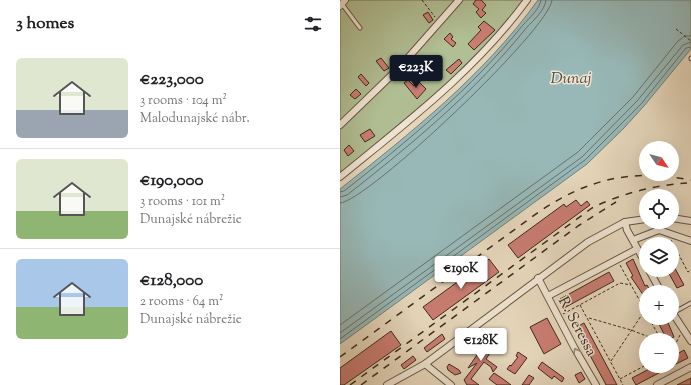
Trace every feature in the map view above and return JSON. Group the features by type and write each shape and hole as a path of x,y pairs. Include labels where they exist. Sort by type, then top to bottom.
{"street":[{"path":"340,125 399,68 459,0"},
{"path":"340,177 441,94 485,48 527,0"},
{"path":"679,219 691,221"},
{"path":"387,385 425,364 588,242 625,222 639,220"},
{"path":"625,222 639,252"},
{"path":"633,240 659,230 691,241"},
{"path":"548,296 637,249"},
{"name":"R. Seressa","path":"538,278 575,349 596,385"},
{"path":"680,324 691,341"},
{"path":"425,364 451,385"},
{"path":"657,385 691,367"}],"lane":[{"path":"342,3 360,28"},
{"path":"679,309 691,303"}],"path":[{"path":"422,0 439,23"},
{"path":"676,29 691,42"},
{"path":"667,233 688,272 691,270"},
{"path":"617,259 639,300"},
{"path":"559,316 620,283 631,285"},
{"path":"580,305 622,385"},
{"path":"587,318 639,333"},
{"path":"610,362 639,319"},
{"path":"679,336 680,324"},
{"path":"620,380 639,369"}],"green space":[{"path":"340,0 525,0 487,44 442,88 340,174"}],"water":[{"name":"Dunaj","path":"538,0 691,0 691,49 644,106 587,164 340,344 340,189 420,124 471,78 495,53"}],"building":[{"path":"476,0 481,0 486,5 482,10 486,13 481,18 476,12 479,9 473,4"},
{"path":"428,12 433,20 429,23 423,15"},
{"path":"484,21 495,30 474,50 468,44 481,30 478,27"},
{"path":"450,33 453,37 451,39 456,43 453,47 444,39"},
{"path":"381,58 389,68 384,71 376,61"},
{"path":"459,59 462,63 451,74 446,70"},
{"path":"361,74 369,83 366,86 358,77"},
{"path":"408,80 414,86 419,82 426,89 417,99 404,83"},
{"path":"356,89 361,94 355,99 350,95"},
{"path":"370,129 375,136 365,142 360,135"},
{"path":"349,145 354,151 348,156 344,150"},
{"path":"576,200 581,206 587,201 590,205 518,258 508,245 564,204 566,207"},
{"path":"489,259 499,272 433,320 423,307"},
{"path":"633,259 639,272 639,277 641,277 645,285 639,285 639,289 631,277 633,276 626,263"},
{"path":"609,272 614,281 564,308 560,299"},
{"path":"679,276 684,285 679,287 679,285 675,285 671,277"},
{"path":"547,318 561,344 544,354 530,327"},
{"path":"584,323 617,385 606,385 575,328"},
{"path":"660,325 669,325 672,333 664,333"},
{"path":"391,331 401,345 344,385 340,385 340,368"},
{"path":"442,334 445,339 427,352 424,348"},
{"path":"488,339 496,344 486,359 497,367 493,372 491,367 484,362 471,379 479,385 467,385 464,380 477,363 468,368"},
{"path":"684,350 688,358 679,362 679,353"},
{"path":"518,352 527,358 515,374 507,369 518,357 516,356"},
{"path":"413,356 416,360 404,369 401,365"},
{"path":"542,362 564,378 562,382 554,376 552,379 538,368"},
{"path":"449,364 461,373 455,375 448,370 447,367"},
{"path":"581,372 585,379 579,383 575,375"},
{"path":"494,373 511,385 497,385 489,379"},
{"path":"642,373 659,373 636,385 632,378"},
{"path":"529,375 534,378 529,385 522,385"},
{"path":"691,378 691,385 677,385"}],"railway":[{"path":"340,357 540,211 558,200 594,184 630,176 670,177 691,180"},
{"path":"350,385 592,208 626,194 663,186 687,183"},
{"path":"361,385 578,226 616,202"}]}
